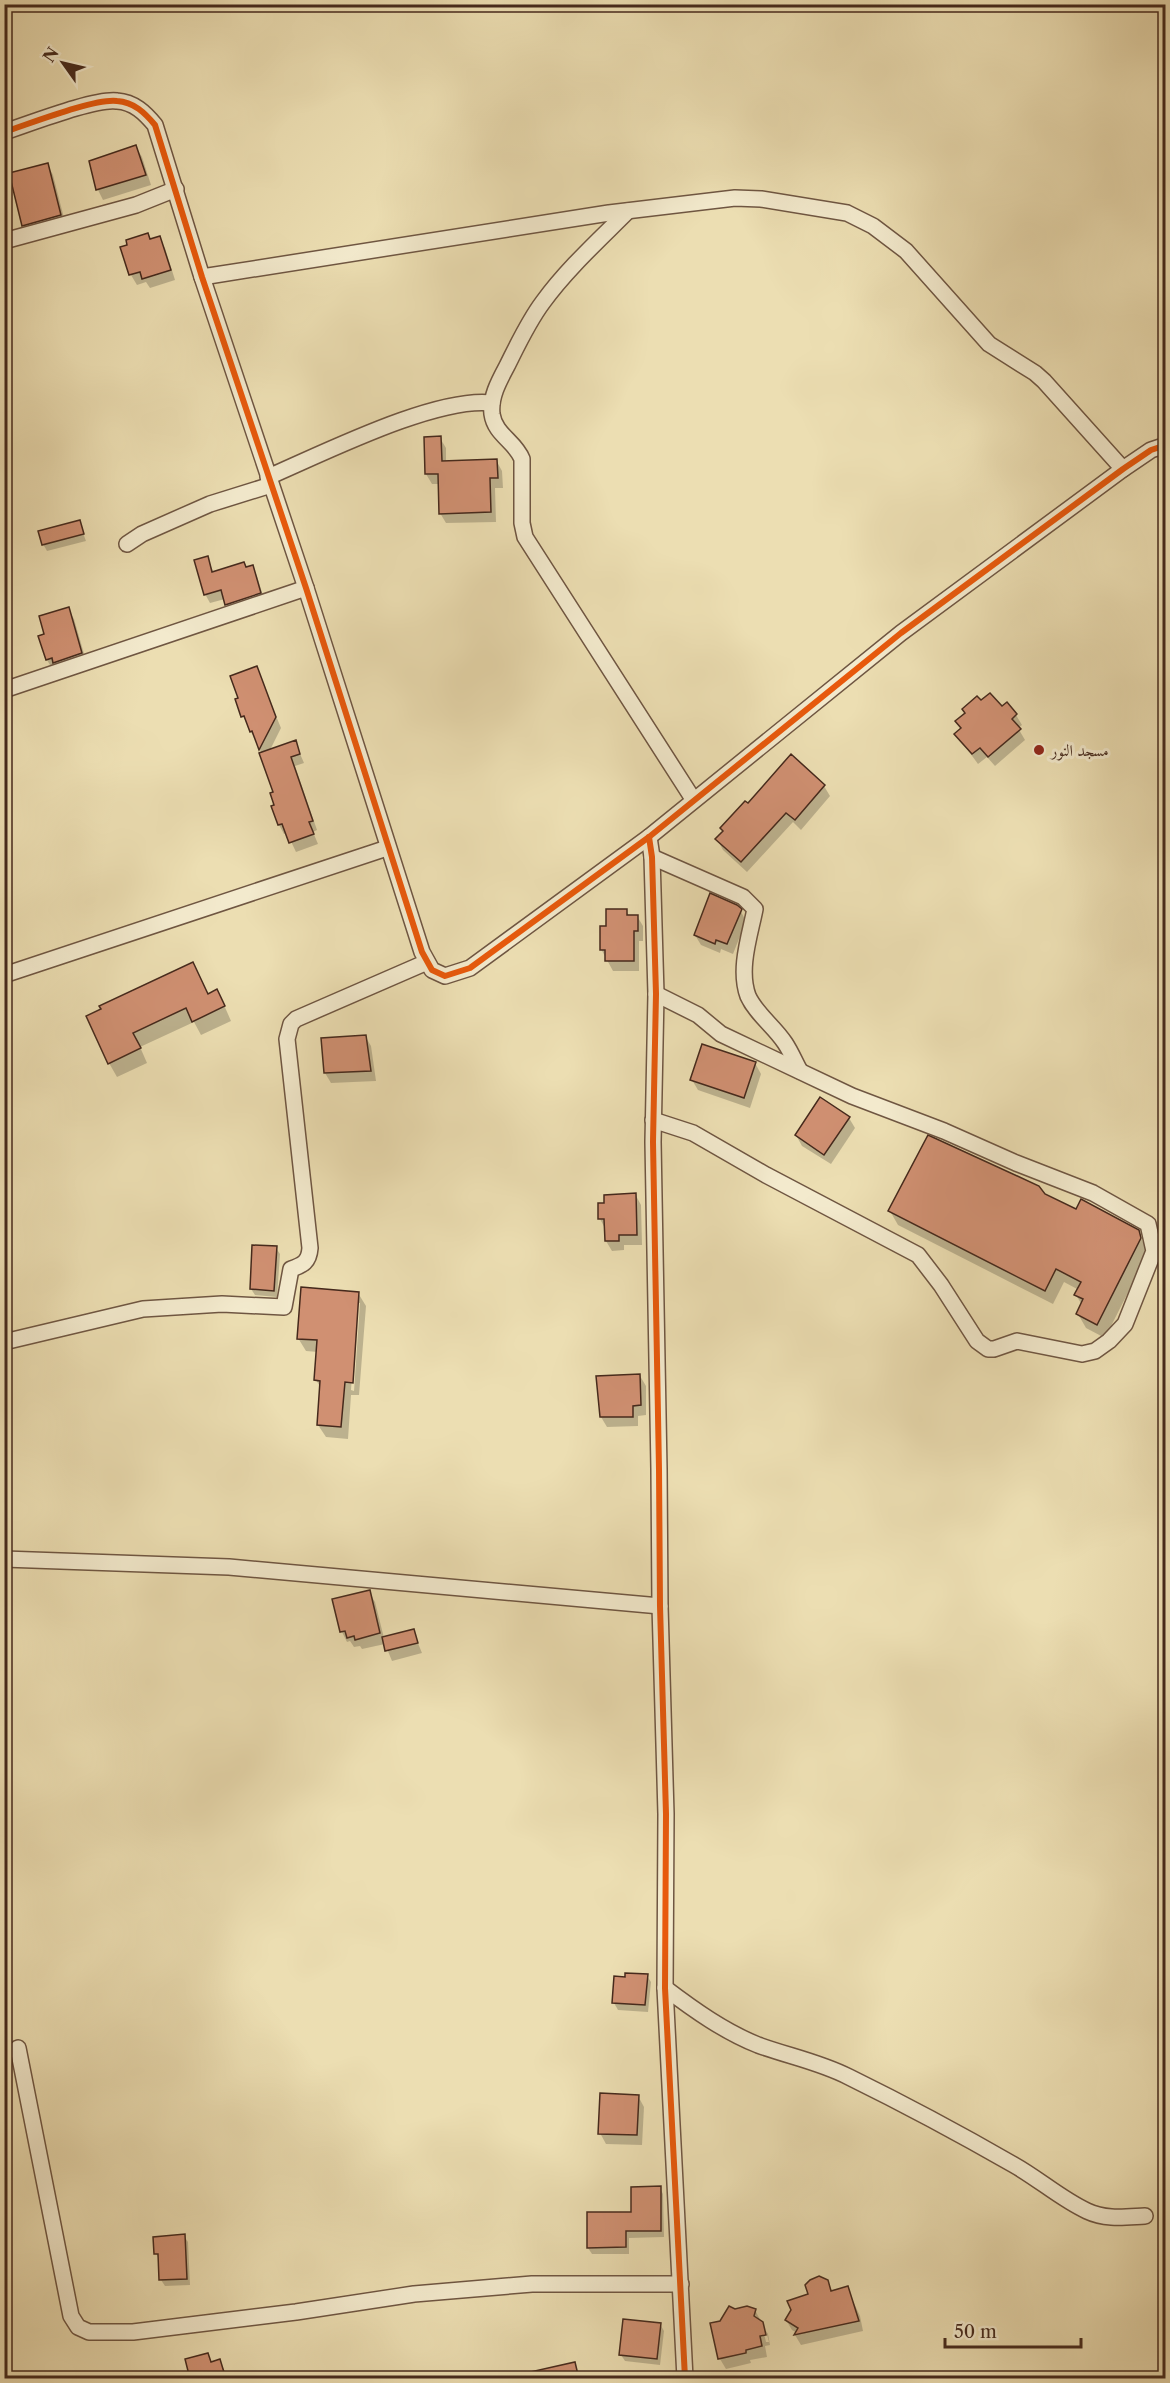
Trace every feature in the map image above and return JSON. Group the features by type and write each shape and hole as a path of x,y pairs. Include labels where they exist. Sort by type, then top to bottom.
{"street":[{"path":"4,132 99,102 116,100 143,111 155,125 202,277 306,588 387,848 426,962 432,970 445,976 470,968 649,837 901,633 1123,469 1152,450 1166,445"},
{"path":"4,241 136,206 176,189"},
{"path":"202,277 628,211 735,198 761,199 836,210 861,218 906,251 989,344 1044,381 1123,469"},
{"path":"628,211 543,301 500,379 492,403 493,417 497,427 520,453 522,459 522,523 525,537 693,800"},
{"path":"127,544 142,534 269,481 341,446 461,403 492,403"},
{"path":"4,690 306,588"},
{"path":"649,837 652,857 656,994 653,1120 660,1606 666,1814 665,1988 685,2379"},
{"path":"4,975 387,848"},
{"path":"652,857 743,897 755,909 747,948 745,978 748,994 757,1010 785,1043 801,1071"},
{"path":"4,1342 143,1309 222,1304 284,1307 291,1269 307,1261 310,1248 287,1039 291,1024 296,1019 426,962"},
{"path":"653,1120 693,1133 775,1180 918,1255 941,1285 977,1341 988,1349 1017,1341 1082,1354 1095,1351 1125,1324 1154,1251 1148,1224 1093,1193 1016,1163 944,1131 852,1096 721,1034 690,1010 656,994"},
{"path":"4,1559 229,1568 660,1606"},
{"path":"665,1988 710,2020 758,2044 809,2060 846,2075 918,2112 1016,2166 1089,2212 1105,2217 1145,2216"},
{"path":"18,2048 71,2316 78,2326 89,2332 133,2332 297,2312 414,2294 532,2284 681,2284"}],"building":[{"path":"136,145 146,175 96,190 89,161"},
{"path":"48,163 61,215 22,226 9,173"},
{"path":"148,233 150,239 160,236 171,270 142,279 140,272 129,275 120,247 127,245 126,240"},
{"path":"441,436 442,461 497,459 498,478 490,478 491,512 439,514 438,474 425,474 424,437"},
{"path":"80,520 84,534 42,545 38,531"},
{"path":"208,556 212,572 244,562 246,567 253,565 261,593 225,605 221,590 204,595 194,560"},
{"path":"69,607 82,653 53,663 52,658 46,660 38,636 44,634 39,616"},
{"path":"257,666 276,717 259,750 244,716 241,717 235,699 238,698 230,676"},
{"path":"990,693 1002,706 1007,702 1017,714 1012,719 1021,729 988,757 980,748 972,754 954,734 961,728 955,721 965,713 962,709 977,696 981,700"},
{"path":"296,740 300,754 291,757 313,821 309,822 314,834 289,843 282,824 278,825 271,806 274,805 270,793 273,792 259,753"},
{"path":"791,754 825,785 795,820 786,813 741,862 715,839 723,831 720,828 745,801 748,803"},
{"path":"710,893 742,909 727,944 716,940 715,944 694,935"},
{"path":"606,909 627,909 627,915 638,915 638,931 634,931 634,961 605,961 605,950 600,950 600,926 606,926"},
{"path":"193,962 208,994 217,989 225,1006 192,1022 186,1008 133,1033 141,1048 108,1064 86,1016 101,1009 99,1006"},
{"path":"366,1035 371,1071 324,1073 321,1038"},
{"path":"702,1044 756,1062 744,1098 690,1080"},
{"path":"820,1097 850,1117 824,1155 795,1135"},
{"path":"928,1135 1039,1186 1045,1194 1076,1209 1081,1199 1139,1230 1141,1238 1097,1325 1076,1314 1083,1299 1074,1295 1081,1282 1056,1269 1045,1291 888,1211"},
{"path":"636,1193 637,1235 619,1235 619,1241 605,1241 604,1219 598,1219 598,1203 604,1203 604,1195"},
{"path":"252,1245 277,1246 274,1291 250,1289"},
{"path":"301,1287 359,1292 353,1383 345,1382 341,1427 317,1425 320,1381 314,1380 317,1340 297,1339"},
{"path":"640,1374 641,1405 633,1406 633,1417 600,1417 596,1376"},
{"path":"370,1590 380,1633 355,1640 354,1636 347,1638 345,1631 340,1632 332,1599"},
{"path":"414,1629 418,1643 385,1651 382,1637"},
{"path":"625,1973 648,1974 645,2005 612,2003 614,1976 625,1977"},
{"path":"600,2093 639,2095 637,2135 598,2134"},
{"path":"661,2186 661,2231 626,2231 626,2247 587,2248 587,2212 631,2212 631,2187"},
{"path":"185,2234 187,2279 159,2280 158,2254 154,2254 153,2237"},
{"path":"819,2276 828,2280 831,2291 848,2286 859,2321 794,2335 798,2328 785,2320 791,2310 787,2301 808,2294 805,2285"},
{"path":"729,2306 735,2309 747,2306 756,2309 754,2316 763,2322 766,2335 760,2336 762,2346 746,2350 746,2353 718,2359 710,2323 720,2321"},
{"path":"623,2319 661,2323 657,2359 619,2355"},
{"path":"208,2353 211,2362 220,2359 226,2379 190,2379 185,2359"},
{"path":"575,2362 579,2379 530,2379 530,2372"}],"cycle path":[{"path":"4,132 78,107 107,101 123,102 134,106 155,125 202,277 306,588 422,952 432,970 445,976 470,968 649,837 901,633 1123,469 1151,450 1166,445"},
{"path":"649,837 652,857 656,994 653,1142 660,1606 666,1814 665,1988 685,2378"}],"place":[{"name":"مسجد النور","path":"1039,750"}]}
